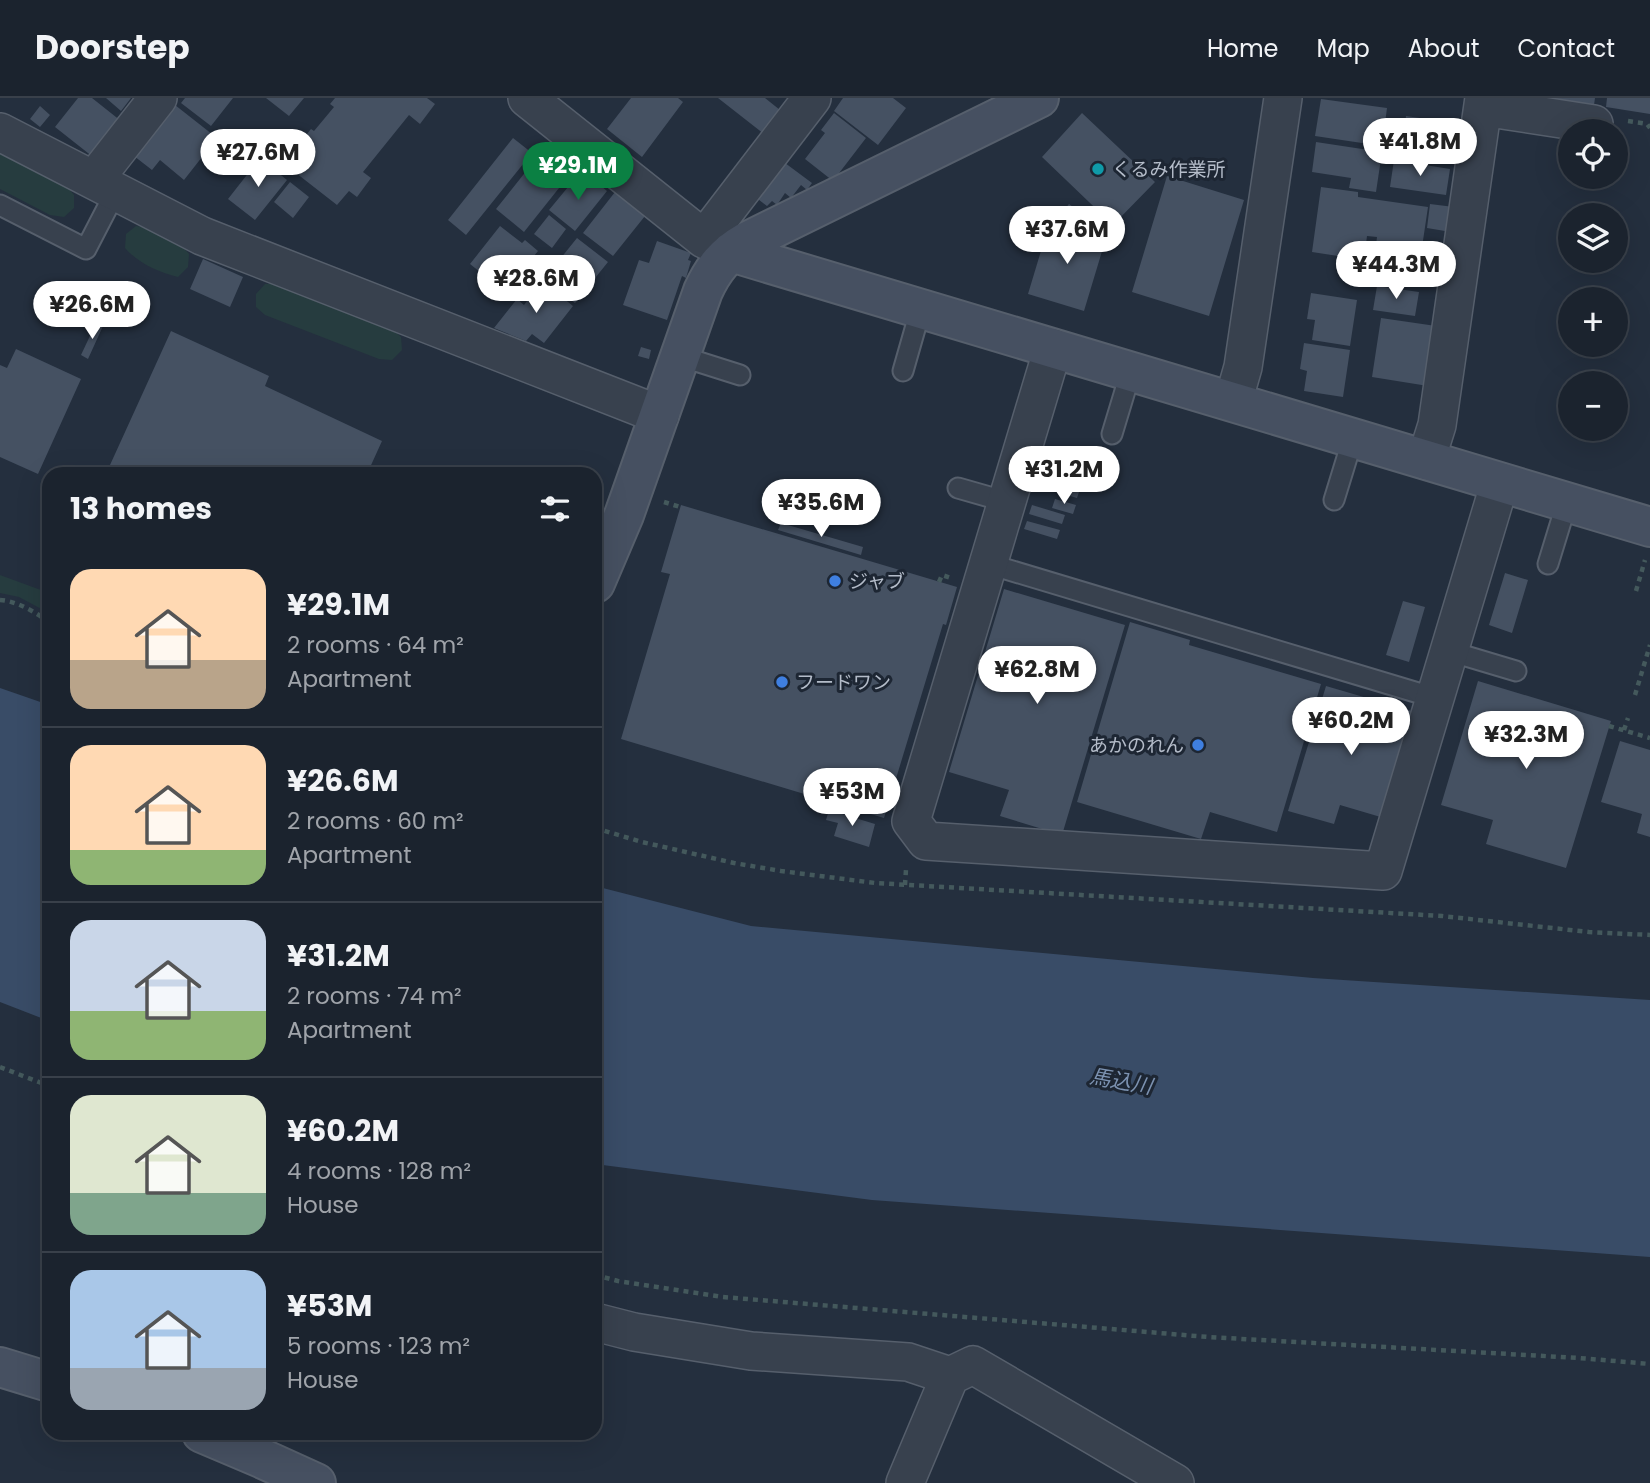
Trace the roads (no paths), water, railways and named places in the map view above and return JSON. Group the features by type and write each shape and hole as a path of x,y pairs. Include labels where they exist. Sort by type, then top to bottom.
{"street":[{"path":"106,186 104,166 158,98"},
{"path":"527,98 718,245 1567,502 1648,542"},
{"path":"602,567 624,515 709,279 716,267 718,245 812,98"},
{"path":"718,245 746,242 1039,98"},
{"path":"1233,402 1243,367 1283,98"},
{"path":"1426,460 1437,425 1483,103 1568,119"},
{"path":"0,132 202,236 660,415"},
{"path":"1053,348 911,821 926,841 1383,871 1500,482"},
{"path":"602,1324 634,1332 751,1351 908,1362 950,1376"},
{"path":"905,1483 950,1376 973,1365 1175,1483"},
{"path":"0,1367 42,1380"},
{"path":"219,1440 316,1483"}],"lane":[{"path":"0,205 86,250 106,186"},
{"path":"903,371 921,308"},
{"path":"680,356 740,375"},
{"path":"1112,434 1131,372"},
{"path":"1334,500 1353,438"},
{"path":"958,488 1007,502"},
{"path":"1548,564 1567,502"},
{"path":"989,565 1435,698"},
{"path":"1449,652 1516,671"}],"water":[{"path":"0,688 42,703 42,1018 0,1002"},
{"name":"馬込川","path":"602,888 751,926 1313,978 1650,1000 1650,1257 872,1200 602,1165"}],"place":[{"name":"くるみ作業所","path":"1098,169"},
{"name":"ジャブ","path":"835,581"},
{"name":"フードワン","path":"782,682"},
{"name":"あかのれん","path":"1198,745"}]}
